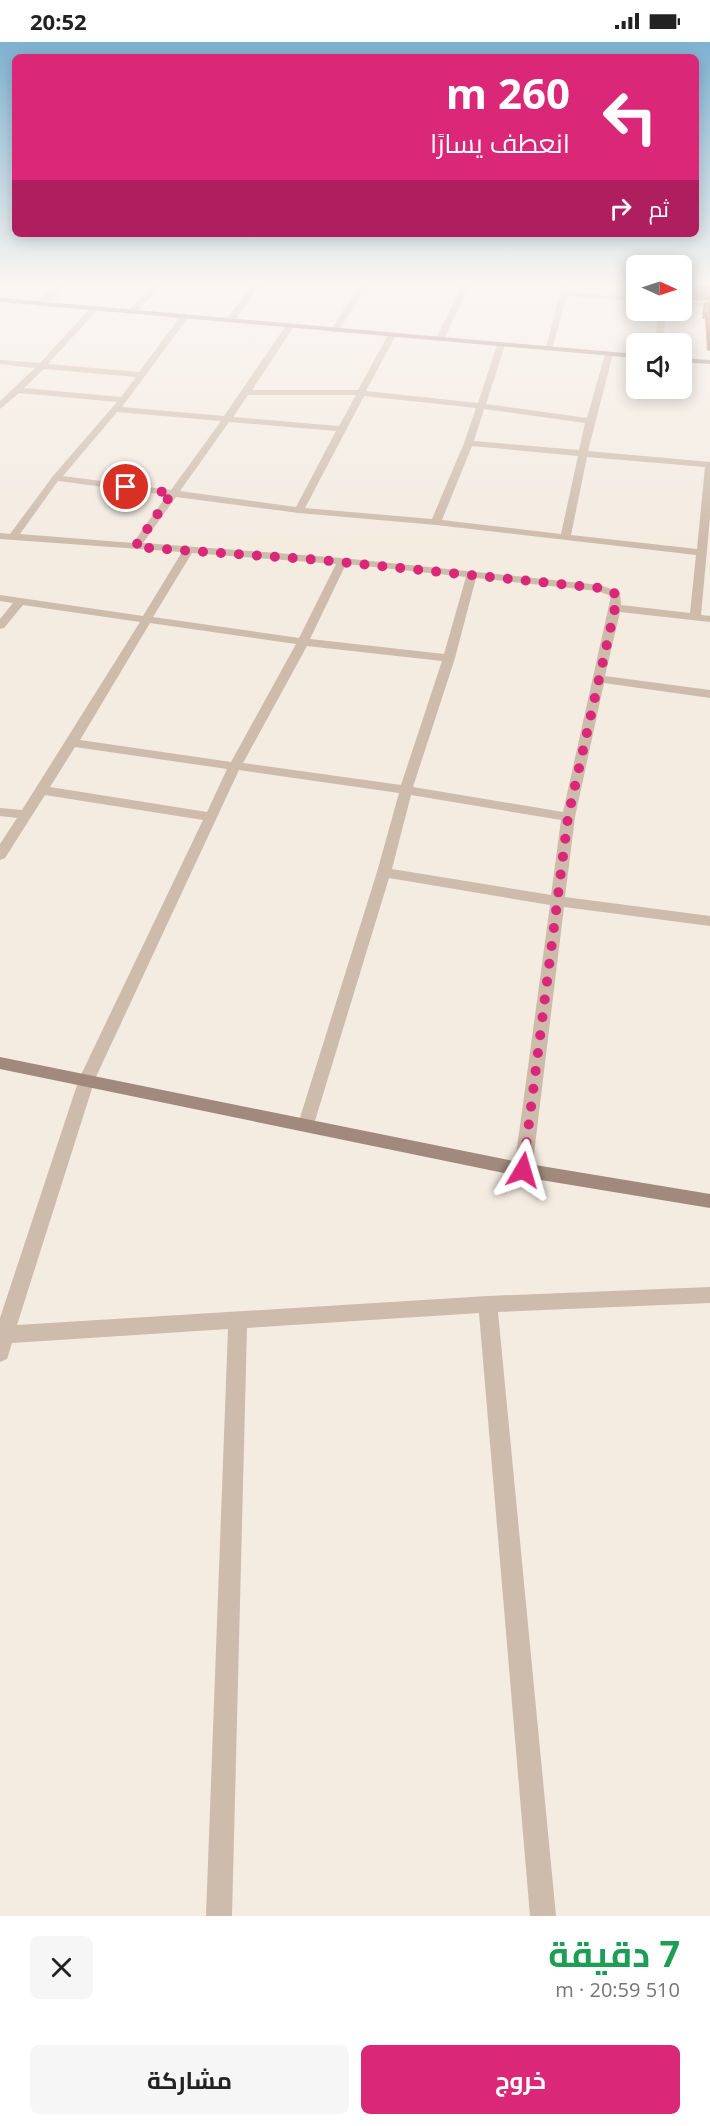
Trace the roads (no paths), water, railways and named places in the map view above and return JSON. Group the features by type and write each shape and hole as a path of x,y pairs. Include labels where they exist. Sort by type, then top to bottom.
{"street":[{"path":"0,406 38,369"},
{"path":"80,369 141,375"},
{"path":"13,537 56,477 123,400 145,369"},
{"path":"135,547 261,369"},
{"path":"299,510 374,369"},
{"path":"436,522 469,443 493,369"},
{"path":"565,538 590,421 605,369"},
{"path":"17,390 123,400"},
{"path":"246,392 362,393 481,405 590,421"},
{"path":"114,409 342,429"},
{"path":"469,443 710,466 695,618"},
{"path":"56,477 299,510 436,522 702,553"},
{"path":"0,536 342,561 600,588 616,594 615,608 568,817 523,1170"},
{"path":"0,855 72,743 189,549"},
{"path":"0,1353 2,1335 87,1079 235,766 303,642 342,561"},
{"path":"306,1125 384,872 406,790 449,658 472,575"},
{"path":"0,598 303,642 449,658"},
{"path":"0,626 20,601"},
{"path":"615,608 710,619"},
{"path":"598,680 710,694"},
{"path":"72,743 406,790 568,817"},
{"path":"41,790 212,817"},
{"path":"0,812 25,815"},
{"path":"384,872 556,901 710,921"},
{"path":"0,1063 523,1170 710,1202"},
{"path":"2,1335 488,1305 710,1295"},
{"path":"488,1305 543,1916"},
{"path":"219,1916 238,1320"}]}
